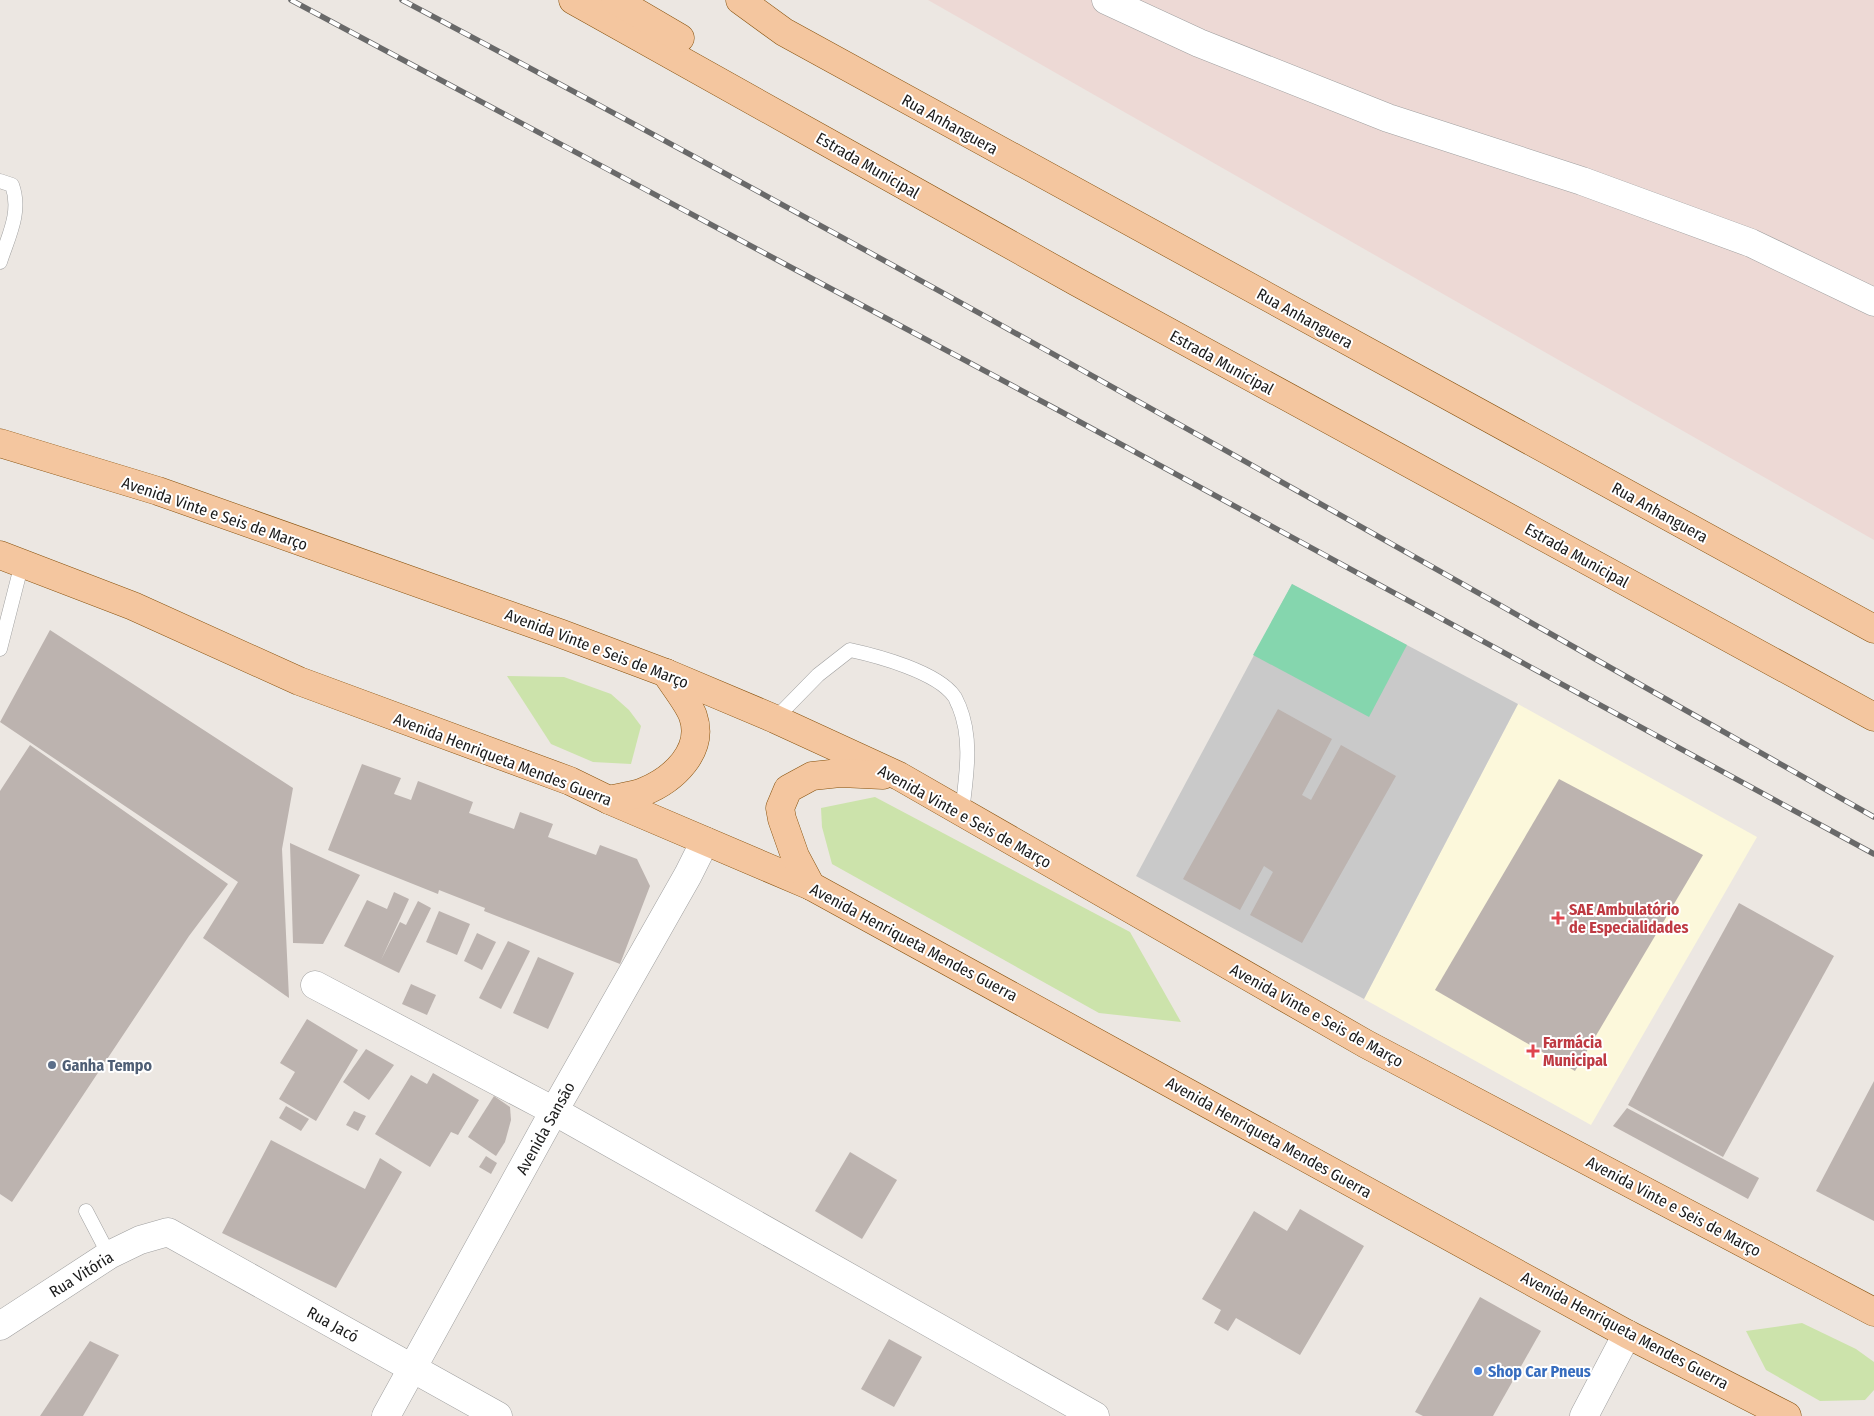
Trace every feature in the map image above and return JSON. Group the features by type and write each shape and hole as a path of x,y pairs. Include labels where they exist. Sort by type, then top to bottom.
{"main road":[{"name":"Estrada Municipal","path":"573,0 1068,278 1874,717"},
{"path":"614,0 699,50 763,105"},
{"name":"Rua Anhanguera","path":"740,0 784,32 1874,629"},
{"name":"Avenida Vinte e Seis de Março","path":"0,443 158,491 562,634 666,673 775,719 899,776 1357,1039 1874,1312"},
{"name":"Avenida Henriqueta Mendes Guerra","path":"11,559 133,606 299,681 570,781 609,800 811,886 1627,1334 1787,1416"},
{"path":"609,800 642,793 665,782 677,772 691,752 695,733 693,716 666,673"},
{"path":"811,886 794,856 782,819 780,808 788,789 812,776 840,773 899,776"}],"street":[{"path":"1106,0 1198,43 1388,118 1582,181 1751,243 1874,302"},
{"name":"Avenida Sansão","path":"386,1416 554,1111 688,875 705,841"},
{"path":"315,985 554,1111 1096,1416"},
{"name":"Rua Jacó","path":"168,1232 498,1416"},
{"name":"Rua Vitória","path":"0,1326 109,1255 140,1240 168,1232"},
{"path":"1584,1416 1627,1334"}],"lane":[{"path":"0,181 12,185 17,198 16,214 0,262"},
{"path":"0,649 11,559"},
{"path":"775,719 818,675 850,650 877,656 911,668 931,679 954,696 963,717 968,756 962,812"},
{"path":"86,1211 109,1255"}],"shaded area":[{"path":"928,0 1874,0 1874,540"},
{"path":"1292,584 1518,704 1364,999 1136,876"},
{"name":"SAE Ambulatório de Especialidades","path":"1518,704 1757,837 1591,1125 1364,999"}],"green space":[{"path":"1292,584 1407,645 1369,717 1253,655"},
{"path":"507,676 564,677 611,694 629,710 641,726 631,764 593,762 551,744"},
{"path":"875,797 1130,932 1181,1022 1099,1013 832,864 822,827 821,808"},
{"path":"1802,1323 1856,1349 1874,1362 1874,1390 1865,1400 1820,1401 1766,1370 1746,1331"}],"building":[{"path":"50,630 293,788 282,849 289,998 203,938 238,882 0,722"},
{"path":"1278,709 1332,739 1302,795 1311,800 1341,745 1396,776 1302,943 1250,915 1273,872 1264,866 1240,910 1183,879"},
{"name":"Ganha Tempo","path":"30,745 228,884 189,936 12,1202 0,1194 0,791"},
{"path":"362,764 401,778 394,794 411,800 418,781 473,802 469,813 514,829 520,812 553,824 548,837 596,855 600,845 637,859 650,886 620,964 484,911 485,908 439,890 438,894 328,850"},
{"path":"1559,779 1703,855 1575,1071 1435,990"},
{"path":"290,843 360,875 323,944 293,943"},
{"path":"394,892 409,899 381,960 400,922 406,925 418,901 431,908 399,973 344,946 367,900 387,909"},
{"path":"1739,903 1834,956 1723,1157 1628,1105"},
{"path":"439,911 470,924 457,955 426,942"},
{"path":"477,933 496,942 482,970 464,961"},
{"path":"508,941 530,951 501,1009 479,998"},
{"path":"538,957 574,973 548,1029 513,1013"},
{"path":"411,984 436,995 427,1015 402,1004"},
{"path":"307,1019 358,1050 316,1121 279,1099 295,1072 280,1063"},
{"path":"366,1049 394,1065 369,1100 343,1082"},
{"path":"433,1073 479,1100 458,1135 451,1132 430,1167 375,1134 411,1075 427,1084"},
{"path":"1874,1081 1874,1221 1816,1191"},
{"path":"494,1096 510,1107 511,1120 505,1142 496,1156 468,1137"},
{"path":"286,1106 309,1119 301,1131 279,1118"},
{"path":"1627,1108 1759,1178 1748,1199 1613,1126"},
{"path":"354,1111 366,1116 358,1131 346,1125"},
{"path":"271,1140 365,1189 380,1158 402,1172 336,1288 222,1233"},
{"path":"850,1152 897,1180 862,1239 815,1211"},
{"path":"486,1156 497,1163 491,1174 479,1167"},
{"path":"1300,1209 1364,1246 1300,1355 1236,1318 1228,1331 1214,1323 1221,1310 1202,1299 1254,1211 1287,1231"},
{"name":"Shop Car Pneus","path":"1480,1297 1541,1331 1493,1416 1423,1416 1415,1412"},
{"path":"889,1339 922,1357 894,1407 861,1389"},
{"path":"90,1341 119,1355 83,1416 40,1416"}],"railway":[{"path":"291,0 1058,410 1874,854"},
{"path":"402,0 772,199 1141,403 1874,817"}],"place":[{"name":"SAE Ambulatório de Especialidades","path":"1558,918"},
{"name":"Farmácia Municipal","path":"1533,1051"},
{"name":"Ganha Tempo","path":"52,1065"},
{"name":"Shop Car Pneus","path":"1478,1371"}]}
